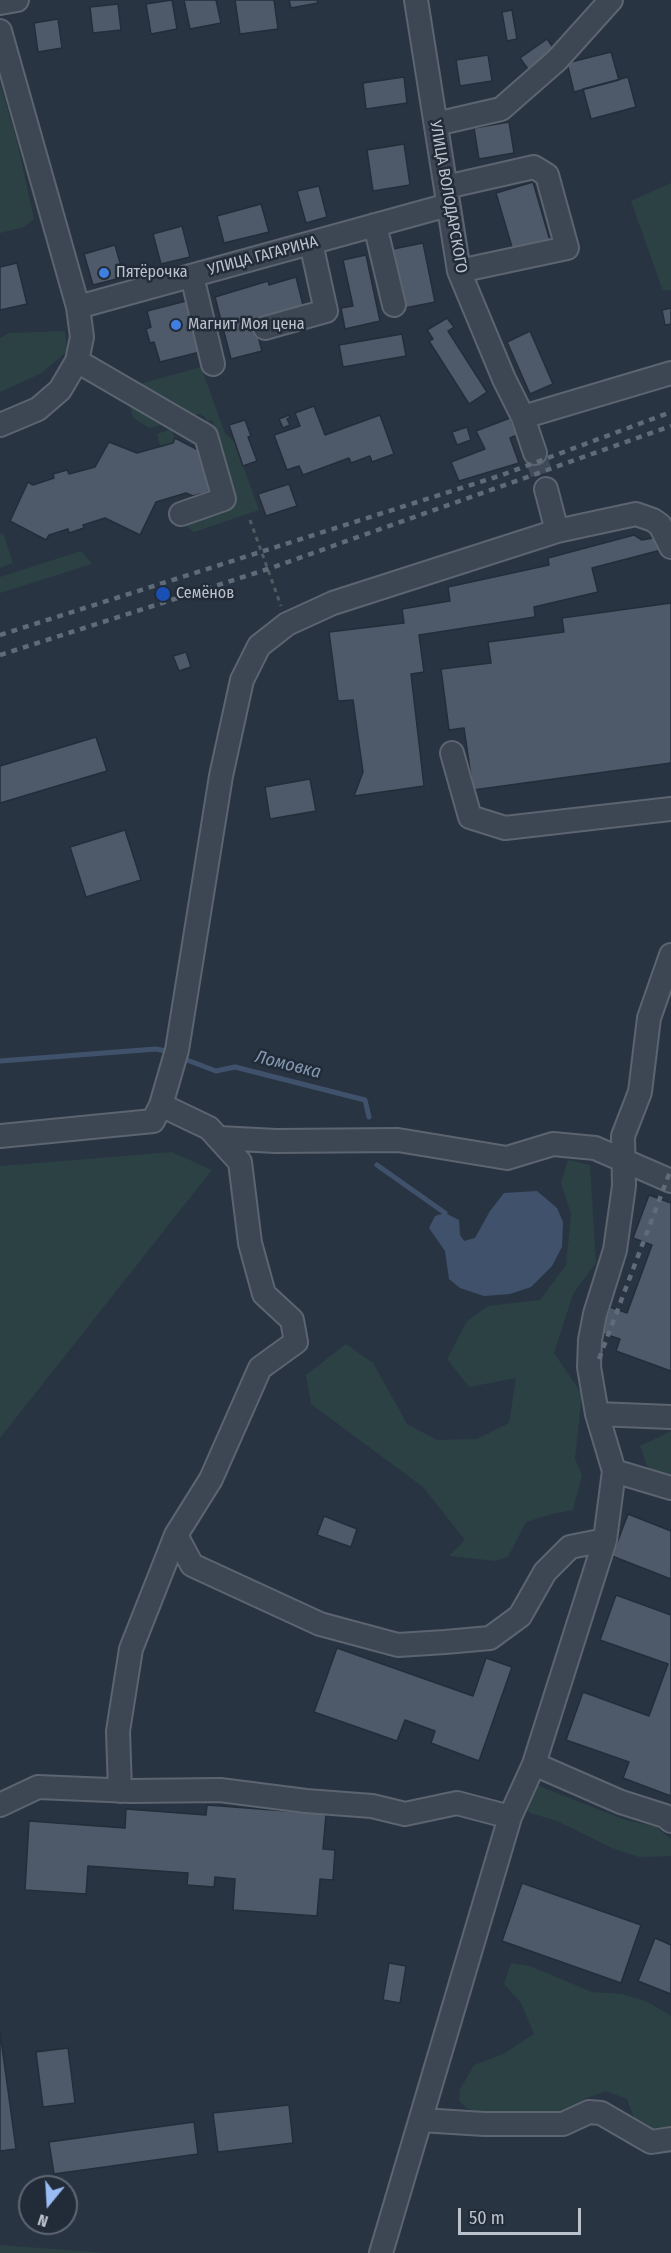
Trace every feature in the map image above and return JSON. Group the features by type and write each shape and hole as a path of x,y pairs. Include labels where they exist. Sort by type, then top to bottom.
{"street":[{"path":"0,3 17,0"},
{"name":"УЛИЦА ВОЛОДАРСКОГО","path":"416,0 459,271 504,379 523,417 535,453"},
{"path":"436,124 501,109 557,60 610,0"},
{"path":"0,32 78,307 82,336 77,361 60,390 50,401 38,409 0,425"},
{"name":"УЛИЦА ГАГАРИНА","path":"78,307 375,225 447,196 534,168 547,175 567,248 459,271"},
{"path":"375,225 394,304"},
{"path":"265,328 326,311 311,243"},
{"path":"192,276 213,364"},
{"path":"77,361 206,436 224,499 181,514"},
{"path":"523,417 671,372"},
{"path":"546,489 556,531"},
{"path":"0,1136 153,1121 161,1105 177,1050 221,776 242,680 258,646 287,624 333,603 556,531 636,514 660,525 669,543"},
{"path":"452,753 470,817 505,828 671,809"},
{"path":"381,2253 510,1817 534,1764 605,1540 614,1471 597,1414 589,1366 590,1340 595,1314 615,1250 624,1186 623,1136 640,1092 648,1018 671,955"},
{"path":"120,1791 118,1731 131,1649 176,1535 211,1479 260,1368 296,1342 292,1320 264,1294 250,1243 240,1162 209,1128 161,1105"},
{"path":"219,1138 398,1140 507,1158 553,1144 595,1148 671,1181"},
{"path":"597,1414 671,1417"},
{"path":"614,1471 671,1488"},
{"path":"176,1535 192,1565 320,1624 398,1645 490,1638 520,1616 546,1572 570,1547 605,1540"},
{"path":"534,1764 621,1802 665,1816 671,1821"},
{"path":"0,1805 38,1787 120,1791 220,1790 306,1801 372,1806 405,1814 457,1803 510,1817"},
{"path":"421,2120 484,2124 563,2124 589,2112 601,2113 651,2142 671,2139"}],"path":[{"path":"250,520 287,624"}],"green space":[{"path":"0,83 17,141 34,219 24,227 0,233"},
{"path":"671,183 671,290 663,291 631,201"},
{"path":"65,331 67,351 42,373 0,392 0,338 9,333"},
{"path":"201,367 225,433 235,443 259,510 194,532 187,527 191,519 231,506 209,431 215,428 212,420 207,422 205,417 199,414 192,416 136,385"},
{"path":"129,403 166,424 149,428 133,418"},
{"path":"171,429 175,438 173,443 160,446 157,434"},
{"path":"3,533 13,563 0,568 0,534"},
{"path":"81,551 92,564 0,593 0,577"},
{"path":"172,1152 212,1170 0,1438 0,1166"},
{"path":"568,1160 590,1165 596,1263 573,1294 554,1353 582,1394 575,1459 582,1475 573,1510 526,1522 508,1557 495,1561 449,1556 465,1540 423,1487 311,1404 306,1375 346,1344 373,1363 407,1424 437,1440 477,1439 509,1423 516,1378 469,1387 447,1359 467,1321 488,1306 540,1300 566,1265 571,1214 561,1183"},
{"path":"671,1431 671,1479 648,1469 640,1446"},
{"path":"539,1786 623,1819 656,1827 671,1839 671,1856 639,1857 612,1848 557,1821 530,1813 521,1803 527,1790"},
{"path":"511,1963 530,1966 592,1992 622,1994 648,2002 671,2016 671,2125 661,2136 639,2131 627,2099 606,2091 584,2099 570,2112 542,2117 481,2113 466,2108 459,2100 460,2089 474,2065 503,2054 534,2034 521,2003 504,1984"},
{"path":"0,2245 107,2253 0,2253"}],"water":[{"path":"537,1191 557,1208 563,1222 562,1247 552,1266 531,1287 510,1294 484,1296 460,1288 449,1279 445,1251 429,1228 435,1216 445,1213 459,1220 460,1235 464,1241 475,1238 490,1211 504,1193"}],"building":[{"path":"172,0 177,29 151,34 146,4"},
{"path":"184,0 216,0 221,23 190,29"},
{"path":"235,0 274,0 278,29 240,34"},
{"path":"289,0 317,0 318,3 291,8"},
{"path":"118,4 121,30 93,33 90,7"},
{"path":"512,10 517,39 507,41 502,12"},
{"path":"58,19 62,48 38,52 34,23"},
{"path":"547,39 557,53 530,72 520,58"},
{"path":"611,52 619,80 574,92 567,63"},
{"path":"488,55 492,81 460,86 456,60"},
{"path":"404,77 407,103 366,109 363,83"},
{"path":"628,77 636,107 591,119 583,89"},
{"path":"509,122 514,153 479,159 474,128"},
{"path":"404,144 410,185 373,191 367,150"},
{"path":"533,182 551,244 514,254 496,193"},
{"path":"319,186 327,217 306,223 297,191"},
{"path":"261,204 269,232 224,243 217,216"},
{"path":"182,226 190,257 161,264 153,234"},
{"path":"423,243 435,302 405,308 393,249"},
{"path":"115,245 124,277 93,285 84,254"},
{"path":"366,255 380,321 345,329 341,308 353,306 343,260"},
{"path":"17,263 27,304 0,310 0,267"},
{"path":"296,277 304,309 254,322 262,351 231,359 215,297 268,281 269,285"},
{"path":"190,300 204,351 160,362 154,342 150,343 146,329 151,327 147,311"},
{"path":"671,308 671,324 665,325 662,310"},
{"path":"447,318 454,327 448,331 487,392 469,404 429,341 433,339 427,330"},
{"path":"530,331 553,384 530,394 507,342"},
{"path":"402,334 406,356 343,367 339,345"},
{"path":"314,406 325,435 380,415 394,454 372,462 370,456 351,463 349,458 303,475 299,466 287,470 274,435 300,426 295,413"},
{"path":"289,415 290,418 287,419 290,425 283,428 279,419"},
{"path":"510,418 517,435 510,438 519,463 459,481 451,462 485,449 476,431"},
{"path":"245,420 251,436 248,437 257,461 243,466 229,425"},
{"path":"467,427 471,440 457,445 452,432"},
{"path":"175,438 204,453 212,479 208,492 193,496 186,493 156,502 140,535 105,518 83,525 84,528 69,533 68,529 49,535 46,540 10,521 28,482 33,485 54,478 53,474 67,470 69,474 95,467 109,442 137,453 173,443"},
{"path":"289,484 297,506 266,516 258,494"},
{"path":"634,535 642,540 658,537 661,550 592,568 598,592 534,607 535,617 419,635 424,672 411,674 424,786 354,796 363,772 353,700 338,701 329,632 404,623 402,609 450,601 448,587 549,565 548,558"},
{"path":"671,603 671,763 473,790 464,728 449,730 441,669 491,663 488,642 564,632 562,618"},
{"path":"186,652 191,667 179,671 173,656"},
{"path":"96,737 107,771 0,803 0,766"},
{"path":"310,779 316,811 270,819 265,787"},
{"path":"125,830 141,880 86,897 70,847"},
{"path":"649,1195 671,1203 671,1371 616,1351 620,1339 601,1333 610,1307 627,1313 652,1245 633,1238"},
{"path":"628,1514 671,1531 671,1579 612,1556"},
{"path":"324,1516 357,1529 351,1547 317,1535"},
{"path":"616,1595 671,1615 671,1796 623,1778 629,1762 566,1740 583,1692 649,1716 668,1664 600,1640"},
{"path":"337,1648 473,1696 486,1658 512,1667 479,1761 431,1743 435,1731 405,1720 397,1741 314,1712"},
{"path":"207,1805 326,1814 323,1849 335,1850 333,1880 320,1879 317,1916 233,1910 235,1879 215,1877 214,1887 187,1885 188,1873 88,1866 86,1894 25,1890 29,1821 125,1828 126,1809 206,1815"},
{"path":"522,1883 641,1925 621,1983 502,1941"},
{"path":"655,1938 671,1945 671,1994 638,1981"},
{"path":"389,1963 406,1966 400,2003 383,2000"},
{"path":"0,2032 16,2149 0,2151"},
{"path":"68,2048 75,2103 43,2107 36,2052"},
{"path":"289,2105 293,2143 218,2152 213,2113"},
{"path":"194,2122 198,2154 54,2174 49,2142"}],"waterway":[{"name":"Ломовка","path":"0,1061 156,1049 166,1051"},
{"name":"Ломовка","path":"187,1060 216,1071 235,1067 365,1100 369,1117"},
{"path":"377,1165 445,1213"}],"tunnel":[{"path":"535,453 546,489"}],"railway":[{"path":"0,635 502,475 671,412"},
{"path":"0,655 268,569 671,426"},
{"path":"599,1359 671,1169"}],"place":[{"name":"Пятёрочка","path":"104,273"},
{"name":"Магнит Моя цена","path":"176,325"},
{"name":"Семёнов","path":"163,594"}]}
